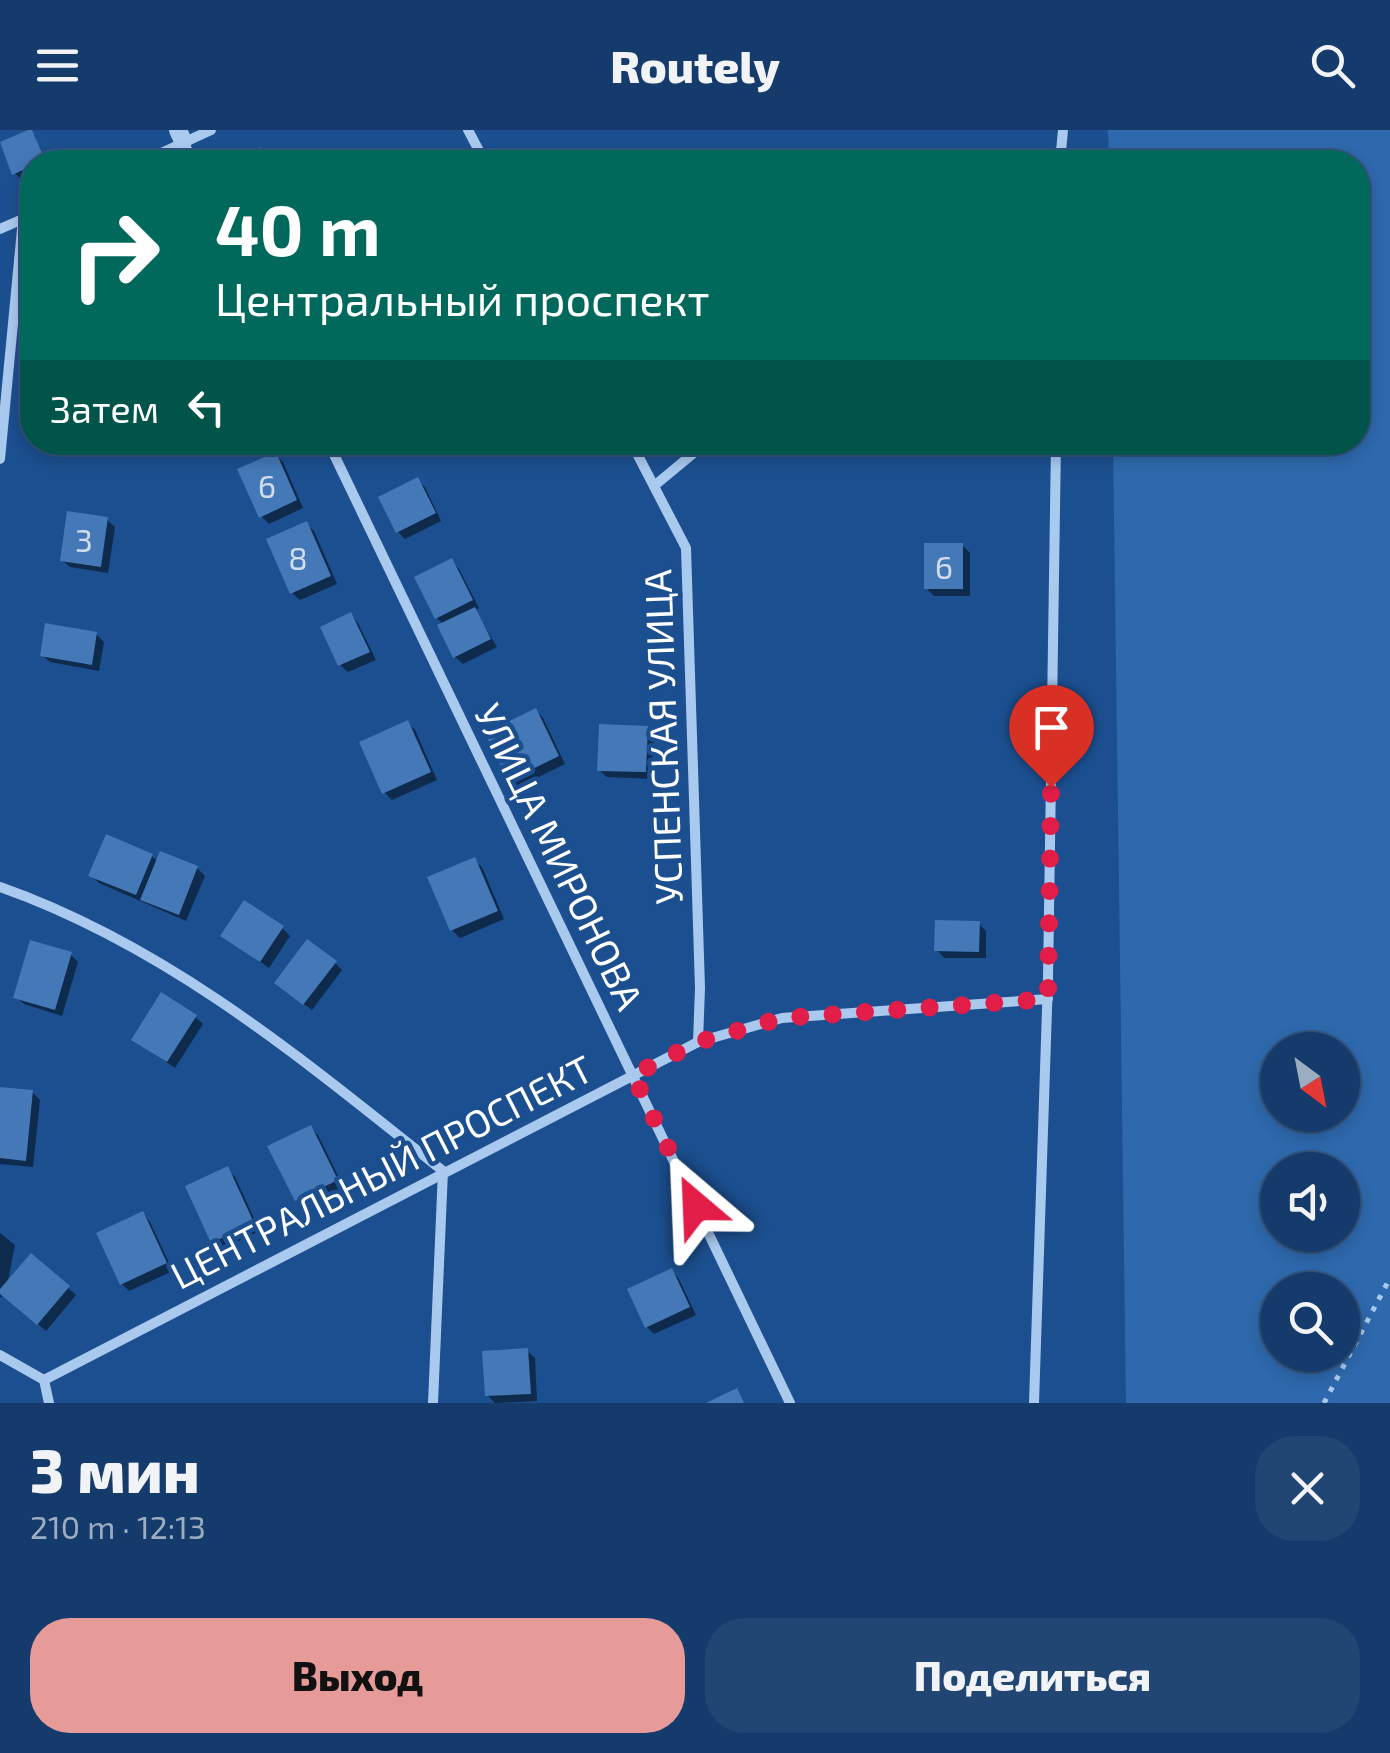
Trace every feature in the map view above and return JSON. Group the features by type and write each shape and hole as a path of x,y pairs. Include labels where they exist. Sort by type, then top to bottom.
{"street":[{"path":"160,150 181,136 212,130"},
{"path":"0,459 20,286"},
{"name":"УЛИЦА МИРОНОВА","path":"334,455 790,1403"},
{"name":"УСПЕНСКАЯ УЛИЦА","path":"638,455 686,548 700,988 698,1042"},
{"path":"654,486 691,455"},
{"path":"1034,1403 1048,999 1056,455"},
{"path":"0,887 142,950 292,1051 443,1171 433,1403"},
{"name":"ЦЕНТРАЛЬНЫЙ ПРОСПЕКТ","path":"44,1380 698,1042 782,1018 1048,999"},
{"path":"0,1355 44,1380 50,1403"}],"path":[{"path":"1324,1403 1390,1278"}],"shaded area":[{"path":"1108,130 1390,130 1390,1403 1126,1403 1113,455 1370,455 1370,150 1109,150"}],"building":[{"path":"32,130 41,150 20,150 20,171 12,175 0,142"},
{"path":"277,455 297,500 259,518 237,469"},
{"path":"418,477 436,513 396,533 378,497"},
{"path":"67,511 108,517 101,567 60,561"},
{"path":"307,521 331,576 290,594 266,539"},
{"path":"924,543 963,543 963,589 924,589"},
{"path":"452,558 473,600 435,619 414,577"},
{"path":"475,607 491,639 453,658 437,625"},
{"path":"351,612 370,652 338,666 320,627"},
{"path":"45,623 97,632 92,665 40,656"},
{"path":"536,708 559,756 508,781 485,733"},
{"path":"408,720 431,772 382,794 359,742"},
{"path":"599,724 648,726 646,772 597,771"},
{"path":"106,834 153,854 136,895 88,876"},
{"path":"160,851 198,866 179,915 140,900"},
{"path":"475,857 498,911 450,931 427,877"},
{"path":"244,900 284,926 260,962 220,936"},
{"path":"935,920 980,921 979,952 934,951"},
{"path":"307,939 337,961 303,1005 274,983"},
{"path":"30,940 72,952 55,1010 13,998"},
{"path":"161,992 197,1015 167,1062 131,1040"},
{"path":"0,1087 33,1090 26,1161 0,1158"},
{"path":"311,1125 338,1180 295,1201 267,1146"},
{"path":"228,1166 254,1223 211,1243 185,1186"},
{"path":"143,1211 167,1263 120,1285 96,1233"},
{"path":"31,1253 70,1286 37,1325 0,1294 0,1289"},
{"path":"672,1268 690,1307 645,1328 627,1289"},
{"path":"528,1348 531,1394 485,1396 482,1351"},
{"path":"737,1388 744,1403 706,1403"}],"route":[{"path":"696,1206 633,1075 698,1042 782,1018 1048,999 1051,787"}]}
